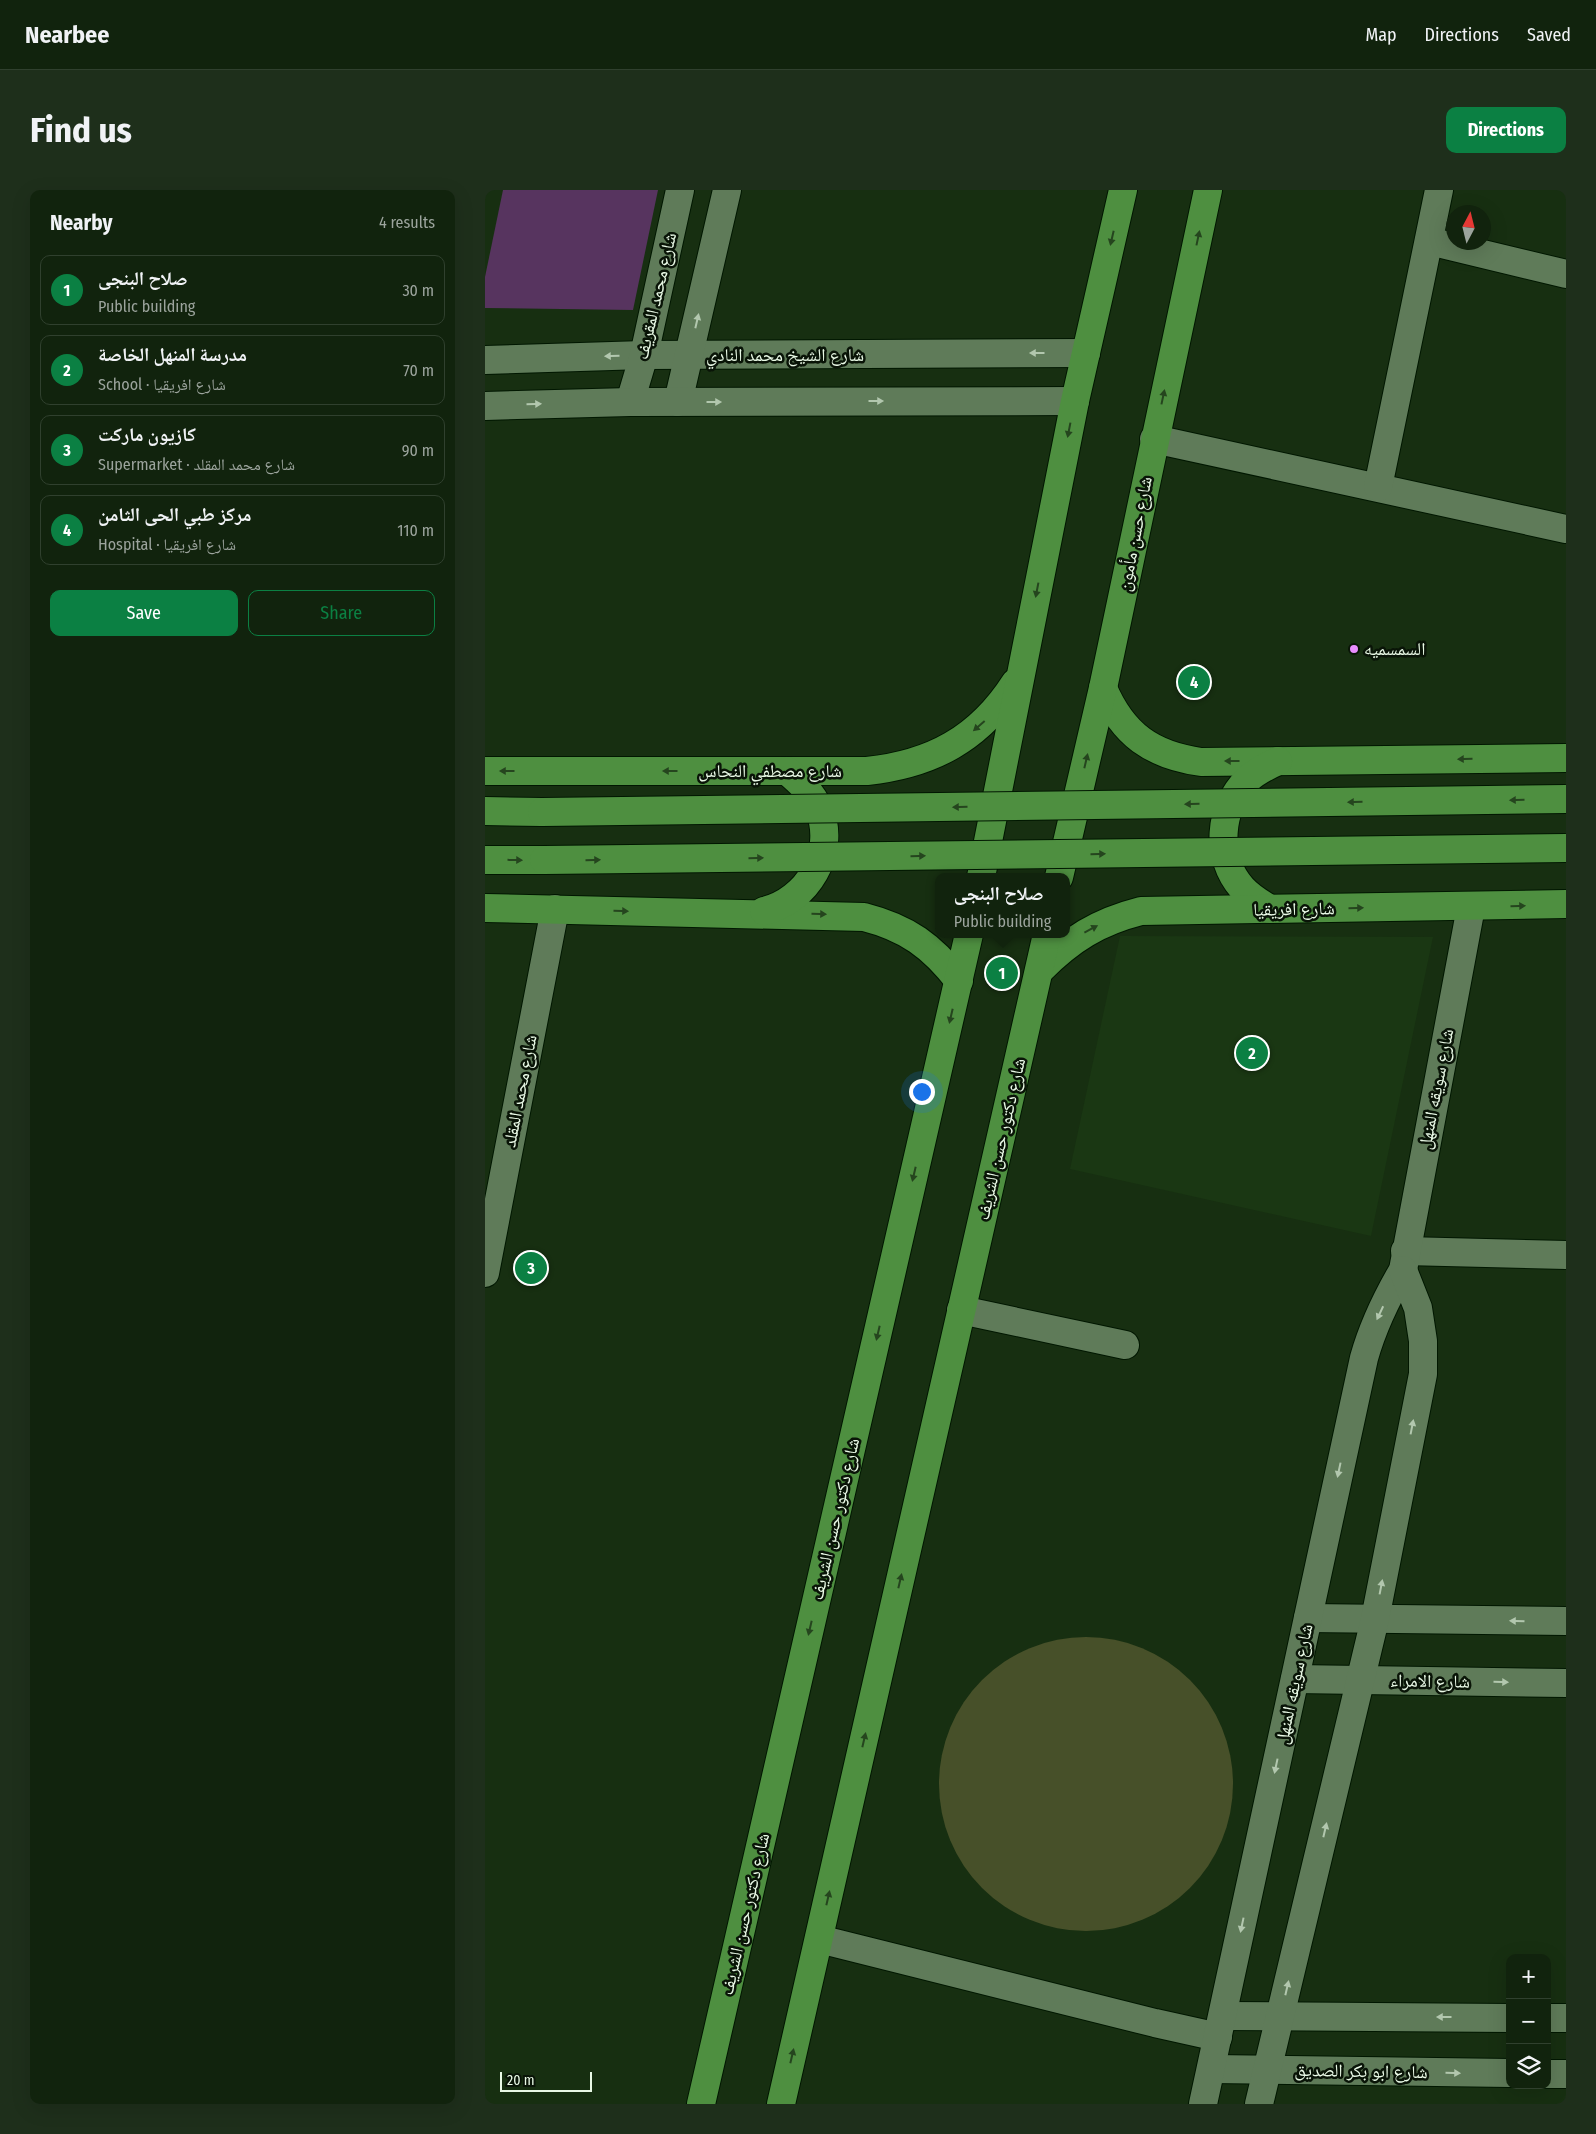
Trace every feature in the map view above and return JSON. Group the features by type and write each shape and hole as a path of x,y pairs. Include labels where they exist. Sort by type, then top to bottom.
{"main road":[{"path":"982,873 1075,401 1123,190"},
{"name":"شارع حسن مأمون","path":"1060,873 1103,688 1208,190"},
{"name":"شارع مصطفي النحاس","path":"485,771 867,771 893,768 918,762 942,752 964,739 986,720 1005,699 1020,675"},
{"path":"1103,688 1110,705 1133,735 1165,754 1201,762 1566,758"},
{"path":"1270,909 1255,901 1243,889 1233,874 1225,850 1224,824 1229,807 1237,792 1248,779 1262,768 1278,761"},
{"path":"758,913 782,905 803,890 813,876 822,852 823,826 819,810 811,795 787,771"},
{"path":"1000,775 1014,793 1035,803 1059,802 1071,798 1080,791"},
{"path":"485,811 542,812 1566,799"},
{"path":"485,860 1566,848"},
{"name":"شارع افريقيا","path":"1040,970 1059,950 1082,934 1120,916 1141,911 1566,904"},
{"path":"485,908 845,915 864,917 884,922 924,943 943,960 959,981"},
{"name":"شارع دكتور حسن الشريف","path":"701,2104 968,938"},
{"name":"شارع دكتور حسن الشريف","path":"781,2104 1046,938"}],"street":[{"name":"شارع محمد المقريف","path":"630,402 644,355 680,190"},
{"path":"678,402 727,190"},
{"path":"1378,487 1439,190"},
{"path":"1429,241 1566,274"},
{"name":"شارع الشيخ محمد النادي","path":"485,360 644,355 1085,353"},
{"path":"485,406 630,402 1075,401"},
{"path":"1154,439 1566,529"},
{"name":"شارع سويقه المنهل","path":"1203,2104 1363,1358 1373,1327 1404,1261 1471,907"},
{"name":"شارع محمد المقلد","path":"486,1267 555,909"},
{"path":"1259,2104 1375,1619 1423,1374 1423,1341 1418,1308 1404,1261 1566,1255"},
{"path":"961,1310 1125,1345"},
{"path":"1308,1618 1566,1621"},
{"name":"شارع الامراء","path":"1295,1679 1566,1683"},
{"path":"819,1939 1220,2027 1281,2016 1506,2018"},
{"path":"1551,2018 1566,2018"},
{"name":"شارع ابو بكر الصديق","path":"1211,2069 1506,2074"},
{"path":"1551,2074 1566,2074"}],"shaded area":[{"path":"503,190 658,190 633,310 485,308 485,277"},
{"path":"1120,936 1433,937 1371,1236 1070,1169"}],"building":[{"path":"1072,1637 1100,1637 1129,1643 1155,1654 1179,1670 1200,1691 1216,1715 1227,1741 1233,1770 1233,1798 1227,1827 1222,1840 1208,1866 1190,1888 1155,1914 1129,1925 1100,1931 1072,1931 1043,1925 1017,1914 993,1898 972,1877 956,1853 945,1827 939,1798 939,1770 945,1741 956,1715 972,1691 993,1670 1017,1654 1043,1643"}],"place":[{"name":"السمسميه","path":"1354,649"},
{"name":"مركز طبي الحى الثامن","path":"1194,682"},
{"name":"صلاح البنجى","path":"1002,973"},
{"name":"مدرسة المنهل الخاصة","path":"1252,1053"},
{"name":"كازيون ماركت","path":"531,1268"}]}
